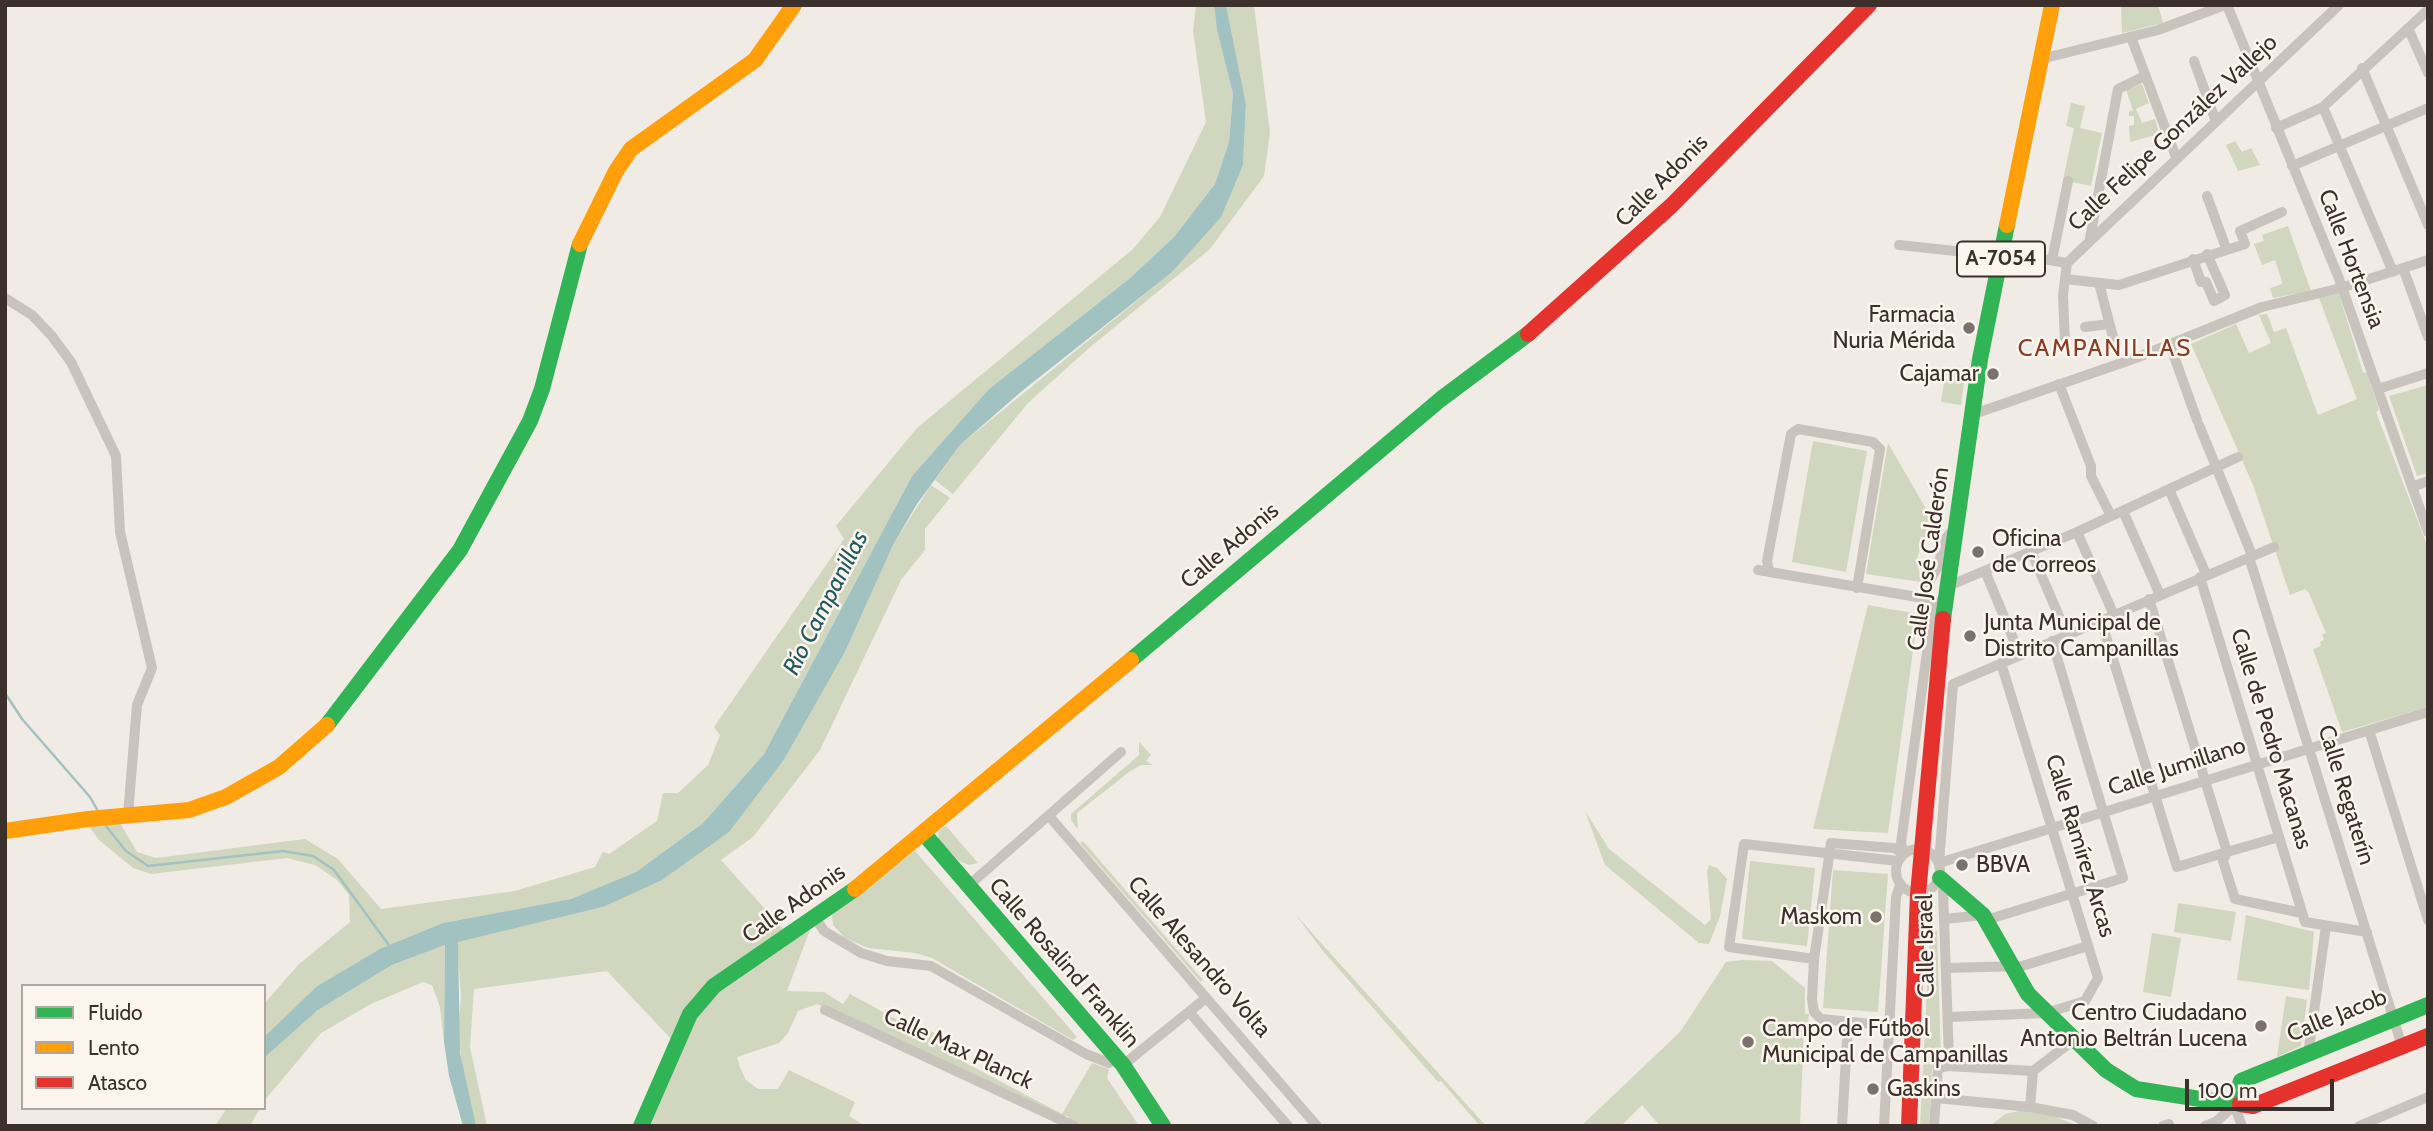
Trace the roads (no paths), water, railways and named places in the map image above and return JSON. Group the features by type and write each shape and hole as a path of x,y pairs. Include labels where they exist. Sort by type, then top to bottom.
{"main road":[{"path":"5,831 189,810 226,797 279,767 322,732 460,550 530,421 542,389 571,271 583,236 616,171 631,149 642,140 755,60 794,5"},
{"name":"Calle Adonis","path":"641,1126 699,1001 714,986 871,878 925,835 1441,399 1536,328 1603,270 1869,5"},
{"name":"Calle José Calderón","path":"1909,1126 1918,894 1937,597 1954,529 1971,415 2052,5"},
{"name":"Calle Rosalind Franklin","path":"925,835 1119,1061 1163,1126"},
{"path":"1942,874 1985,917 2028,994 2106,1070 2136,1089 2253,1106 2428,1036"},
{"name":"Calle Jacob","path":"2234,1105 2241,1081 2428,1004"}],"street":[{"path":"2041,59 2131,37 2226,5"},
{"name":"Calle Hortensia","path":"2226,5 2341,288 2428,532"},
{"name":"Calle Felipe González Vallejo","path":"2067,263 2215,119 2339,5"},
{"path":"2276,128 2323,107 2362,68 2428,10"},
{"path":"2408,28 2428,73"},
{"path":"2131,37 2176,157"},
{"path":"2194,61 2215,119"},
{"path":"2362,68 2428,225"},
{"path":"2090,238 2118,89 2145,76"},
{"path":"2323,107 2428,337"},
{"path":"2292,166 2428,108"},
{"path":"2052,260 2068,181"},
{"path":"2207,196 2226,248"},
{"path":"2065,279 2119,285 2207,254 2245,244 2240,231 2282,212"},
{"path":"1899,245 2067,263 2065,344"},
{"path":"2193,259 2201,282 2206,282 2214,301 2225,295 2207,254"},
{"path":"1971,415 2170,345 2262,307 2341,288 2428,260"},
{"path":"2099,283 2114,341"},
{"path":"5,298 32,315 71,362 116,456 120,532 152,668 137,705 128,815"},
{"path":"2085,327 2109,324"},
{"name":"Calle Regaterín","path":"2170,345 2214,468 2250,556 2402,1046"},
{"path":"2378,389 2428,373"},
{"path":"2059,384 2091,466 2091,476 2111,516"},
{"path":"1857,588 1880,449 1873,442 1798,429 1791,434 1768,561 1764,570 1857,588 1937,597 1984,571 2238,457"},
{"path":"2412,487 2428,481"},
{"name":"Calle de Pedro Macanas","path":"2169,489 2203,576 2302,913"},
{"path":"2123,510 2155,597 2227,852 2223,861 2235,898 2302,913 2305,922 2367,932"},
{"path":"1937,597 1927,581 1939,565 1943,541 1954,529"},
{"path":"2077,531 2114,615"},
{"path":"2001,663 2274,547"},
{"path":"2031,551 2067,635"},
{"path":"1984,571 2020,654"},
{"name":"Calle José Calderón","path":"1900,884 1896,872 1901,857 1937,597"},
{"path":"2101,620 2177,867 2279,837"},
{"path":"1945,919 1985,917 2073,895 2123,878 2106,812 2052,641"},
{"name":"Calle Israel","path":"1934,1126 1938,1068 1948,1066 1949,1017 1942,874 1953,684 2001,663"},
{"name":"Calle Ramírez Arcas","path":"1949,1017 2046,1013 2085,1001 2098,978 2001,663"},
{"name":"Calle Jumillano","path":"1918,894 1931,889 1942,874 2052,829 2428,712"},
{"path":"2369,730 2428,920"},
{"path":"968,886 1121,752"},
{"name":"Calle Alesandro Volta","path":"1049,816 1317,1126"},
{"path":"1912,1028 1821,1019 1814,1012 1814,958 1827,852 1831,843 1894,848 1901,857 1922,849 1935,856 1942,874"},
{"path":"1814,958 1732,950 1727,944 1744,844 1827,852"},
{"path":"1884,1126 1896,897 1900,884 1918,894"},
{"path":"815,916 824,931 861,953 887,961 931,966 1086,1054 1109,1063 1119,1061 1190,1013 1206,999"},
{"path":"2308,1054 2326,926"},
{"path":"1947,968 2022,966 2088,946"},
{"name":"Calle Max Planck","path":"825,1010 1074,1126"},
{"name":"Calle Alesandro Volta","path":"1190,1013 1288,1126"},
{"path":"1842,1126 1848,1022"},
{"path":"1948,1066 2033,1071 2075,1040"},
{"path":"2030,1107 2033,1071"},
{"path":"2359,1126 2428,1097"},
{"path":"1936,1098 2030,1107 2073,1115 2093,1126"},
{"path":"2205,1126 2217,1121 2234,1105 2242,1126"}],"water":[{"path":"1214,5 1226,5 1246,104 1243,165 1221,217 1171,273 1022,391 960,445 917,504 893,545 845,652 785,758 729,832 662,880 603,907 458,942 460,1053 476,1126 463,1126 449,1076 444,1042 445,945 392,965 318,1010 266,1056 266,1035 316,987 380,949 443,923 571,899 636,872 703,823 764,754 912,476 989,389 1129,279 1174,237 1215,184 1229,142 1233,94 1217,30"}],"waterway":[{"path":"5,693 22,719 90,797 98,811"},
{"path":"106,826 126,851 148,866 283,851 313,856 334,870 391,948"}],"place":[{"name":"Farmacia Nuria Mérida","path":"1969,328"},
{"name":"Cajamar","path":"1993,374"},
{"name":"Oficina de Correos","path":"1978,552"},
{"name":"Junta Municipal de Distrito Campanillas","path":"1970,636"},
{"name":"BBVA","path":"1962,865"},
{"name":"Maskom","path":"1876,917"},
{"name":"Centro Ciudadano Antonio Beltrán Lucena","path":"2261,1026"},
{"name":"Campo de Fútbol Municipal de Campanillas","path":"1748,1042"},
{"name":"Gaskins","path":"1873,1089"}],"district":[{"name":"CAMPANILLAS","path":"2105,349"}],"water label":[{"name":"Río Campanillas","path":"826,603"}]}
